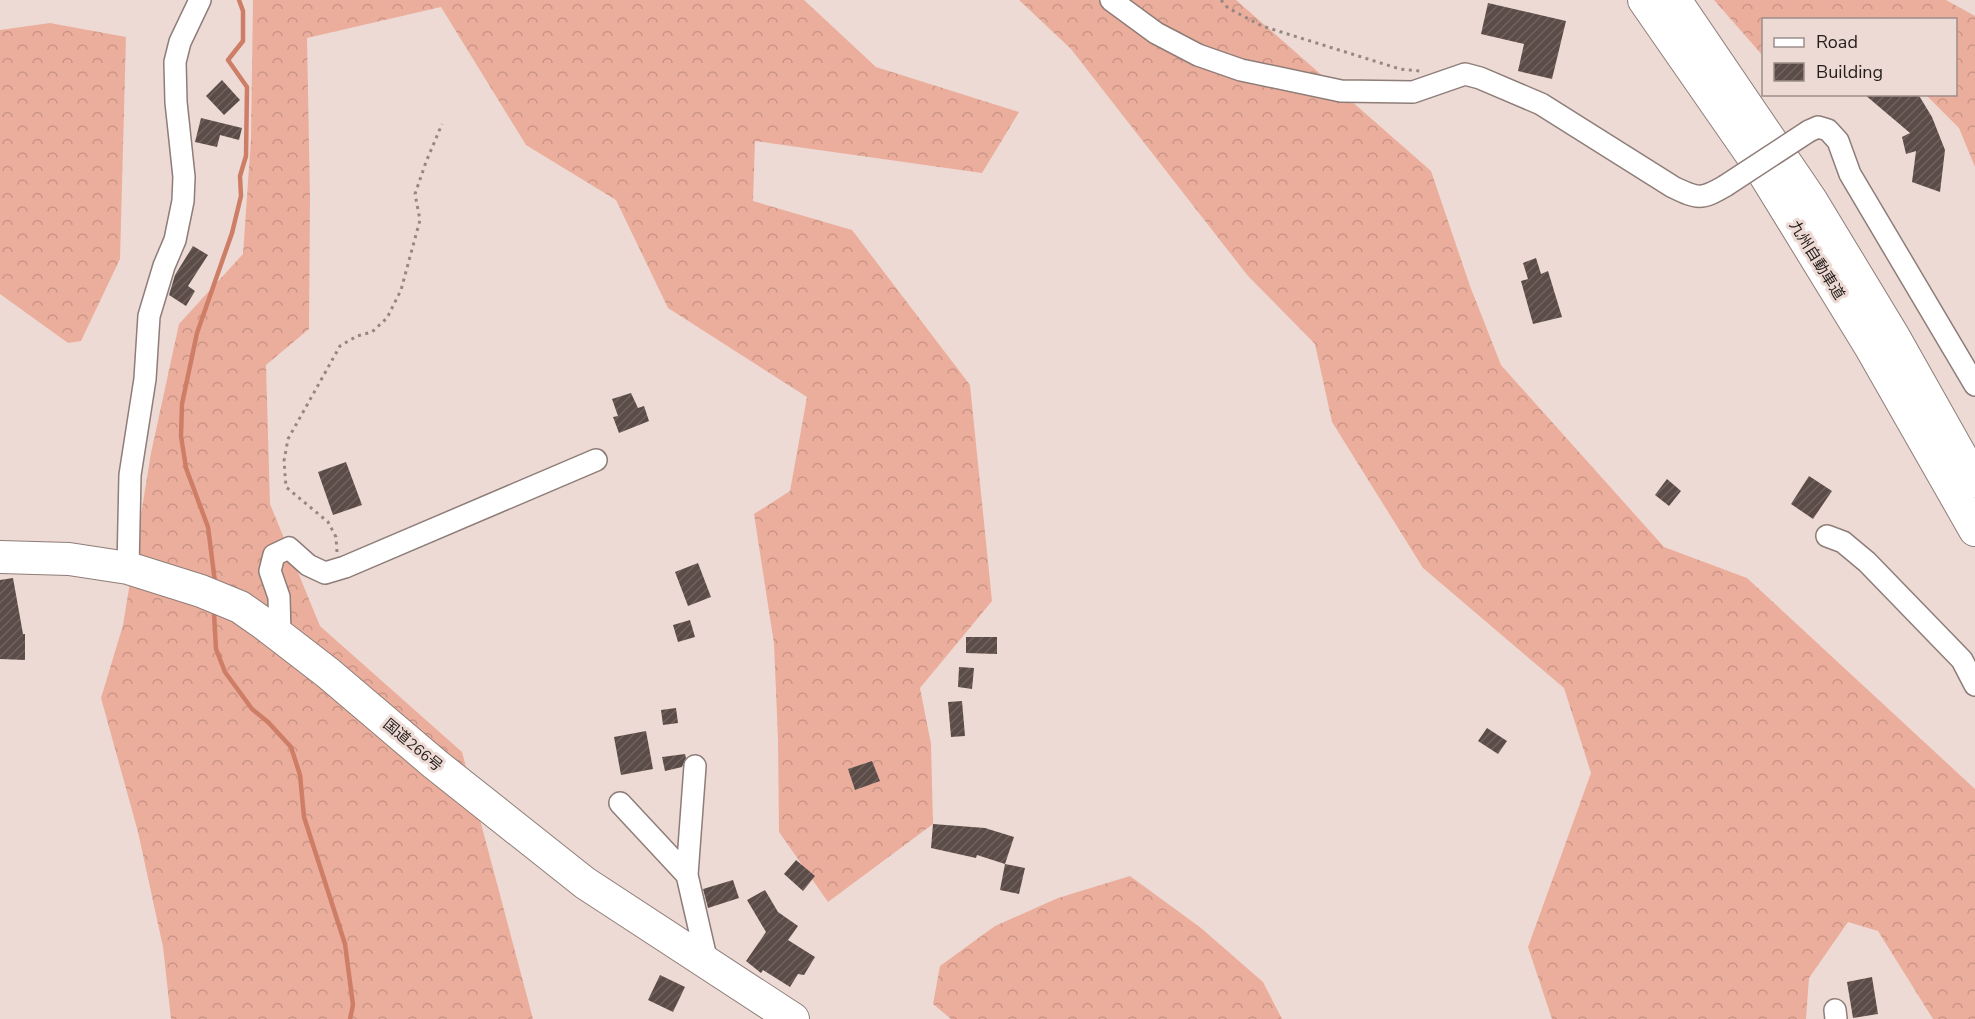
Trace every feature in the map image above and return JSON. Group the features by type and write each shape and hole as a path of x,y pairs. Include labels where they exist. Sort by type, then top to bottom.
{"highway":[{"name":"九州自動車道","path":"1644,0 1760,167 1876,356 1975,530"},
{"name":"九州自動車道","path":"1675,0 1811,200 1894,337 1975,481"},
{"name":"国道266号","path":"0,557 69,559 128,568 201,591 240,607 280,635 435,764 585,883 793,1019"}],"street":[{"path":"128,568 130,475 145,379 149,316 164,266 175,240 183,201 184,177 176,102 175,62 180,42 200,0"},
{"path":"1112,0 1156,33 1198,55 1263,75 1341,91 1401,92 1427,89 1444,80 1465,74 1480,78 1541,104 1673,187 1691,195 1707,196 1809,131 1818,127 1828,130 1834,135 1850,174 1975,385"},
{"path":"280,635 279,597 270,571 274,555 289,548 308,565 325,573 345,567 596,460"},
{"path":"1827,536 1843,542 1867,562 1962,660 1975,685"},
{"path":"695,766 687,875 707,962"}],"path":[{"path":"1221,0 1228,8 1262,26 1400,69 1422,71"},
{"path":"345,567 336,550 336,537 328,522 286,487 284,461 288,440 340,346 357,336 372,332 387,318 401,290 420,220 415,194 442,124"}],"green space":[{"path":"253,0 804,0 876,67 1019,112 982,173 755,141 753,201 852,230 970,385 992,601 920,688 931,744 933,824 828,902 779,832 774,644 754,514 790,491 807,397 668,308 616,200 526,145 441,7 307,38 310,198 309,329 266,365 270,504 320,626 462,752 533,1019 171,1019 163,947 138,832 101,698 123,625 151,453 179,324 243,254 251,138"},
{"path":"1019,0 1236,0 1431,171 1470,286 1501,365 1664,547 1747,578 1975,789 1975,1019 1933,1019 1878,931 1848,922 1809,978 1806,1019 1552,1019 1528,947 1591,773 1564,688 1423,568 1332,422 1315,344 1248,276 1071,49"},
{"path":"1714,0 1946,0 1975,16 1975,167 1959,128 1927,96 1957,96 1957,18 1762,18 1762,55"},
{"path":"50,23 126,37 120,259 81,341 68,343 0,294 0,30"},
{"path":"1130,876 1201,928 1263,982 1282,1019 951,1019 933,1004 940,966 995,926 1058,898"}],"building":[{"path":"1488,3 1566,21 1552,79 1518,71 1524,44 1481,34"},
{"path":"222,80 240,100 224,115 206,96"},
{"path":"1866,96 1919,96 1932,117 1945,150 1940,192 1912,182 1916,151 1906,154 1902,137 1910,133"},
{"path":"201,118 242,128 239,140 220,135 217,147 195,142"},
{"path":"193,246 208,255 188,286 195,291 186,306 169,295 175,275"},
{"path":"1536,258 1541,274 1548,271 1562,317 1533,324 1521,281 1528,279 1523,263"},
{"path":"631,393 638,408 644,406 649,421 619,433 613,417 618,416 612,399"},
{"path":"346,462 362,505 333,515 318,472"},
{"path":"1809,476 1832,491 1813,519 1791,504"},
{"path":"1667,479 1681,491 1669,506 1655,495"},
{"path":"698,563 711,597 688,606 675,572"},
{"path":"13,578 23,634 25,634 25,660 0,659 0,580"},
{"path":"690,620 695,637 678,642 673,625"},
{"path":"966,637 997,637 997,654 966,653"},
{"path":"959,667 974,668 972,689 958,687"},
{"path":"962,701 965,736 951,737 948,702"},
{"path":"676,708 678,723 663,725 661,710"},
{"path":"1487,728 1507,741 1498,754 1478,741"},
{"path":"646,731 653,769 621,775 614,737"},
{"path":"685,754 686,758 682,767 665,771 662,757"},
{"path":"872,761 880,781 855,790 848,769"},
{"path":"933,824 985,828 1014,837 1005,864 977,855 976,858 931,848"},
{"path":"796,860 815,876 803,891 784,874"},
{"path":"1005,864 1025,868 1019,894 1000,890"},
{"path":"733,880 739,898 708,908 703,889"},
{"path":"765,890 778,912 798,926 788,940 815,957 804,975 798,974 790,987 763,970 761,973 746,961 766,932 747,900"},
{"path":"660,975 685,987 673,1012 648,1000"},
{"path":"1872,977 1878,1014 1853,1018 1847,982"}],"waterway":[{"path":"215,582 208,527 186,468 181,436 182,404 197,333 232,233 241,196 240,176 246,156 247,87 228,60 243,41 243,11 239,0"},
{"path":"214,613 216,649 225,672 252,709 268,722 291,747 300,775 304,817 345,944 353,1005 350,1019"}]}
